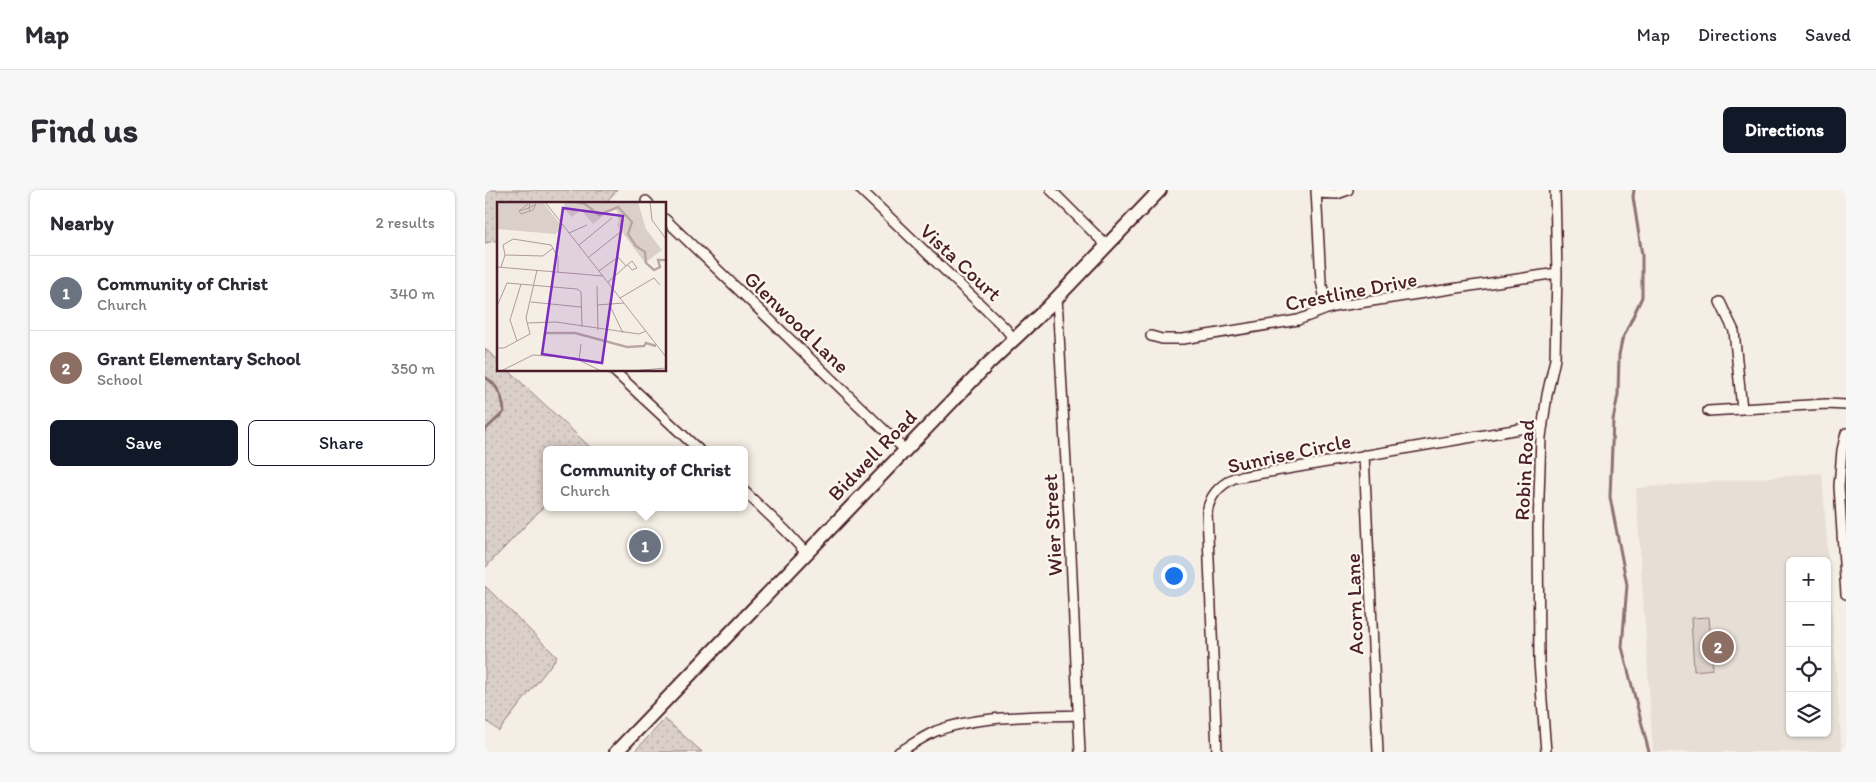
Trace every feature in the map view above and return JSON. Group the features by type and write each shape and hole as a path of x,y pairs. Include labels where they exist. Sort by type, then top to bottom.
{"street":[{"name":"Vista Court","path":"861,190 1005,328 1014,339"},
{"path":"1051,190 1107,246"},
{"name":"Bidwell Road","path":"616,752 987,364 1107,246 1160,190"},
{"path":"1327,309 1321,281 1316,191 1337,194 1348,190"},
{"name":"Robin Road","path":"1546,752 1539,662 1538,527 1543,425 1555,359 1557,272 1555,190"},
{"name":"Glenwood Lane","path":"666,220 905,450"},
{"name":"Crestline Drive","path":"1151,336 1162,339 1183,339 1298,320 1327,309 1557,272"},
{"name":"Wier Street","path":"1057,296 1080,752"},
{"path":"1720,302 1734,331 1742,409"},
{"path":"614,371 695,446"},
{"path":"1708,412 1826,404 1846,405"},
{"name":"Sunrise Circle","path":"1217,752 1207,512 1212,496 1223,484 1234,478 1543,425"},
{"path":"1846,433 1842,450 1839,486 1846,594"},
{"name":"Acorn Lane","path":"1364,455 1378,752"},
{"path":"748,495 806,553"},
{"path":"899,752 936,731 955,725 1018,718 1078,715"}],"shaded area":[{"path":"485,190 617,190 606,202 497,202 497,240 485,243"},
{"path":"485,349 497,359 497,371 509,371 589,446 543,446 543,507 485,568"},
{"path":"1822,473 1828,557 1786,557 1786,737 1831,737 1831,599 1842,752 1653,752 1636,488"},
{"path":"485,586 557,657 499,731 485,720"},
{"path":"1709,617 1713,669 1694,671 1691,618"},
{"path":"665,719 702,752 634,752"}],"waterway":[{"path":"1634,190 1633,197 1642,255 1642,297 1622,340 1619,355 1618,395 1613,420 1610,497 1627,585 1622,647 1649,752"},
{"path":"485,377 490,380 499,392 504,412 485,430"}],"place":[{"name":"Community of Christ","path":"645,546"},
{"name":"Grant Elementary School","path":"1718,647"}]}
